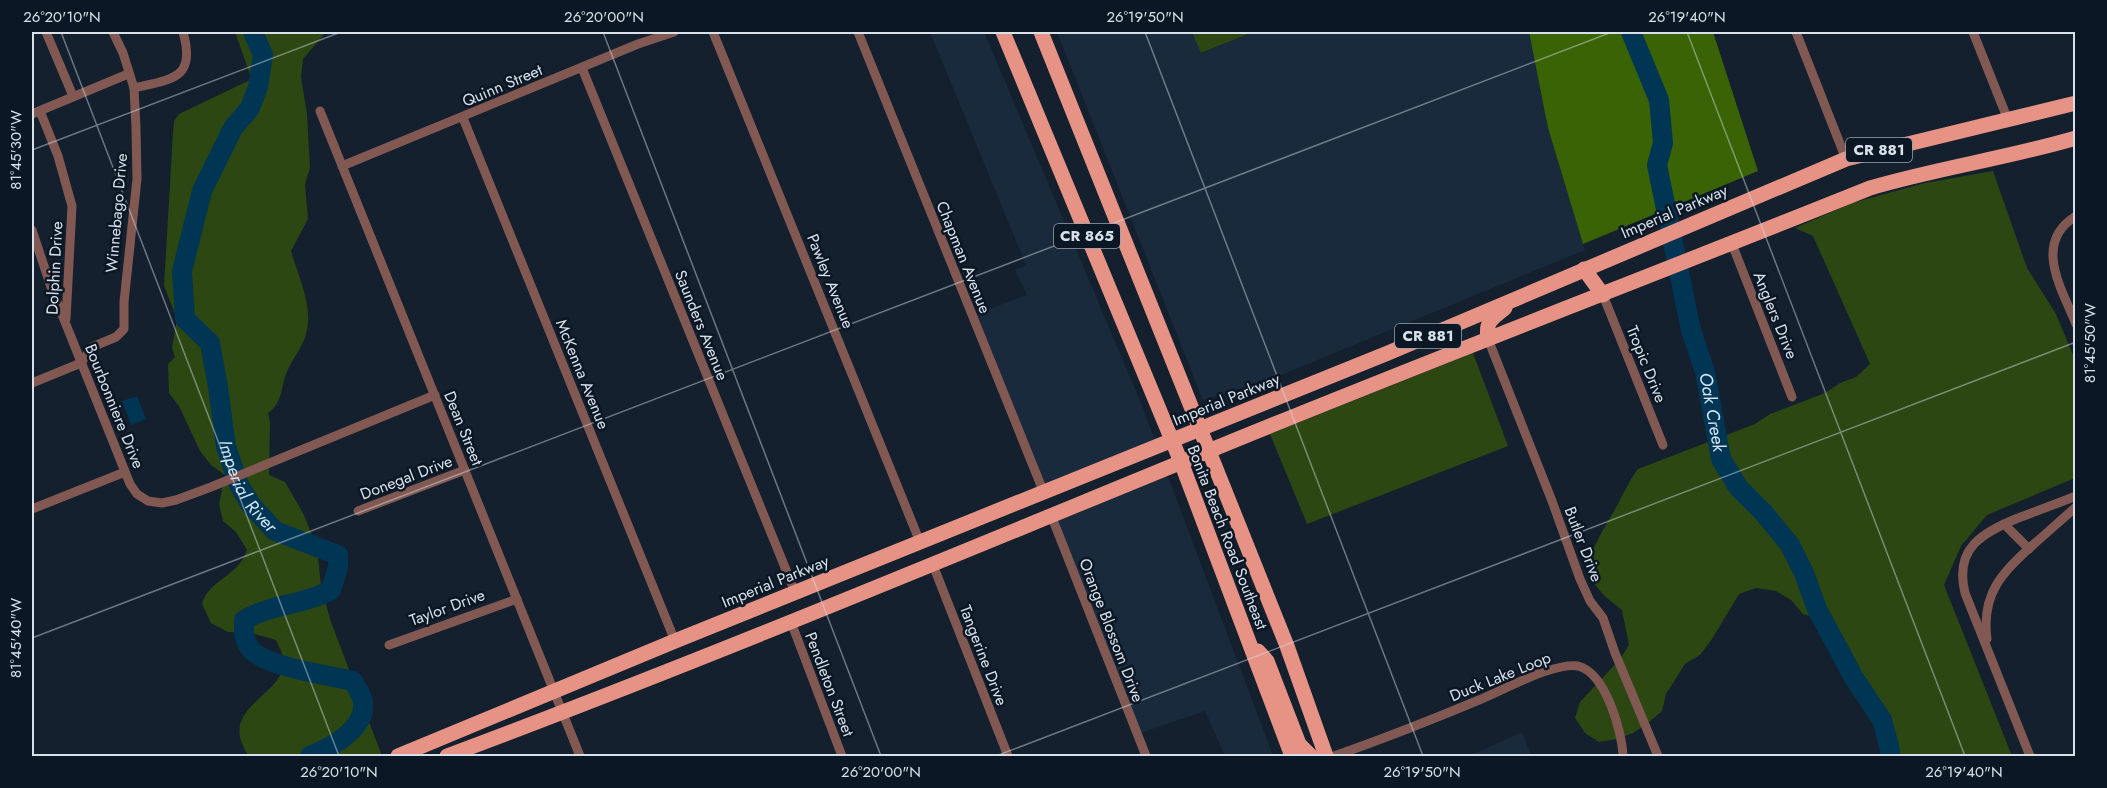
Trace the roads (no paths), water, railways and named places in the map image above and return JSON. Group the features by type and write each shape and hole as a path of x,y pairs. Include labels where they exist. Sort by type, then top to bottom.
{"main road":[{"name":"Bonita Beach Road Southeast","path":"1003,32 1181,462 1292,756"},
{"name":"Bonita Beach Road Southeast","path":"1041,32 1287,646 1326,756"},
{"name":"Imperial Parkway","path":"399,756 795,592 1388,353 1846,159 2076,103"},
{"name":"CR 881","path":"1181,462 1870,188 1912,176 2036,150 2076,138"},
{"path":"1584,269 1603,295"},
{"path":"1488,339 1486,329 1490,321 1519,296"},
{"path":"447,756 563,713 791,622 1181,462"},
{"path":"1248,639 1267,661 1299,744 1306,754 1311,756"}],"street":[{"path":"46,32 73,96"},
{"path":"113,32 123,53 134,88 174,76 184,69 188,57 183,32"},
{"name":"Quinn Street","path":"342,166 674,32"},
{"name":"Pawley Avenue","path":"713,32 920,542"},
{"name":"Chapman Avenue","path":"858,32 1044,493"},
{"path":"1796,32 1846,159"},
{"path":"1973,32 2008,120"},
{"name":"Saunders Avenue","path":"582,68 795,592"},
{"path":"36,112 128,74"},
{"name":"Winnebago Drive","path":"81,363 92,346 116,337 124,328 123,302 137,179 134,88"},
{"name":"Dean Street","path":"320,111 580,756"},
{"name":"Dolphin Drive","path":"36,112 58,156 72,206 66,324"},
{"name":"McKenna Avenue","path":"463,118 675,641"},
{"path":"2076,216 2058,232 2052,247 2055,272 2076,324"},
{"name":"Bourbonniere Drive","path":"32,230 35,252 125,472 137,494 148,501 162,503 212,487 435,395"},
{"name":"Anglers Drive","path":"1732,244 1792,397"},
{"name":"Tropic Drive","path":"1603,295 1663,445"},
{"name":"Butler Drive","path":"1488,339 1580,579 1590,601 1603,618 1615,653 1658,756"},
{"path":"32,383 81,363"},
{"name":"Donegal Drive","path":"358,511 465,470"},
{"path":"32,510 125,472"},
{"path":"2030,756 1965,593 1963,565 1965,556 1974,543 1989,531 2076,496"},
{"path":"1989,651 1986,620 1992,591 2006,569 2076,507"},
{"name":"Orange Blossom Drive","path":"1051,515 1146,756"},
{"path":"2004,524 2029,549"},
{"name":"Tangerine Drive","path":"933,565 1008,756"},
{"name":"Taylor Drive","path":"388,645 517,598"},
{"name":"Pendleton Street","path":"791,622 842,756"},
{"name":"Duck Lake Loop","path":"1334,756 1407,729 1542,672 1572,665 1582,667 1593,675 1603,688 1618,727 1623,756"}],"waterway":[{"name":"Imperial River","path":"253,32 263,55 258,87 250,108 233,128 202,191 182,271 185,319 210,343 226,447 239,485 251,505 275,531 338,555 338,567 331,590 244,620 246,640 256,654 281,665 353,681 362,698 363,708 355,727 338,742 310,756"},
{"name":"Oak Creek","path":"1631,32 1659,100 1663,143 1657,165 1691,330 1705,372 1721,459 1738,487 1763,512 1790,545 1804,573 1817,609 1854,678 1882,720 1890,756"}]}
